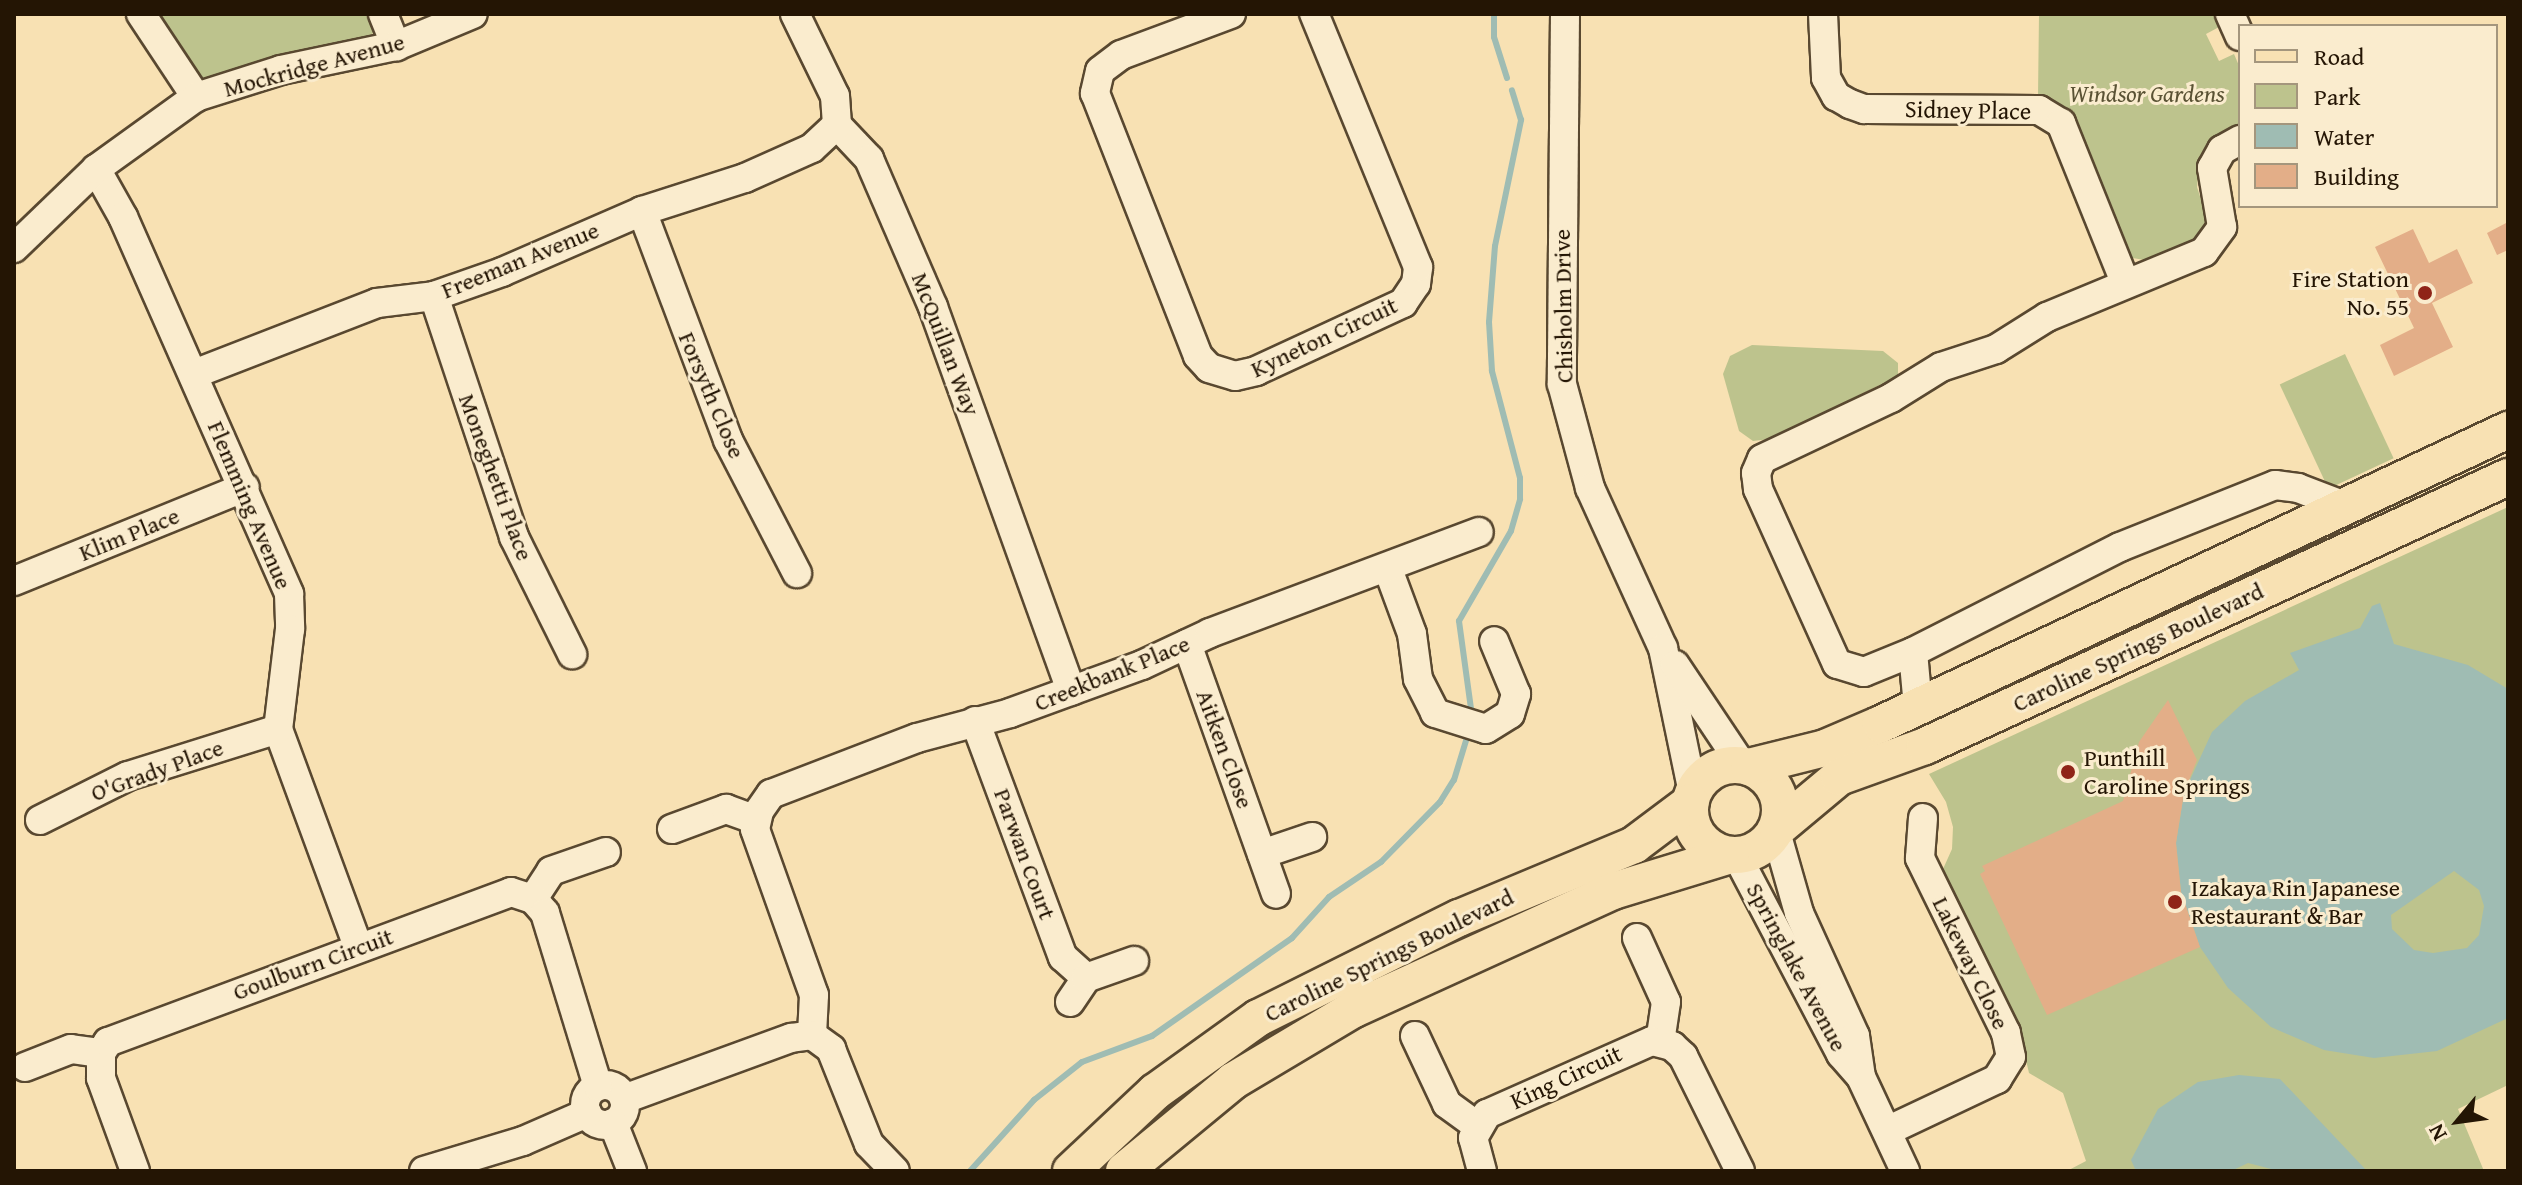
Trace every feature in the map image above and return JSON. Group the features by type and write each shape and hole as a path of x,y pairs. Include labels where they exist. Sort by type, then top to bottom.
{"main road":[{"name":"Caroline Springs Boulevard","path":"1746,766 1825,748 1918,707 2350,508 2508,430"},
{"path":"2422,474 2438,509"},
{"name":"Caroline Springs Boulevard","path":"1777,830 1839,777 1925,746 2508,477"},
{"path":"2114,616 2131,651"},
{"path":"1746,766 1776,791 1777,830 1760,849 1734,856 1699,838 1692,798 1713,771 1746,766"},
{"name":"Caroline Springs Boulevard","path":"1071,1171 1155,1092 1258,1018 1459,918 1634,845 1692,798"},
{"name":"Caroline Springs Boulevard","path":"1124,1171 1233,1081 1342,1015 1613,891 1734,856"}],"street":[{"path":"141,14 196,97"},
{"path":"383,14 396,46"},
{"name":"Mockridge Avenue","path":"17,238 96,169 196,97 281,70 396,46 473,14"},
{"path":"795,14 835,96 837,125"},
{"name":"Kyneton Circuit","path":"1231,14 1121,55 1100,71 1095,93 1196,351 1209,368 1229,376 1256,371 1403,303 1416,284 1418,267 1314,14"},
{"name":"Sidney Place","path":"1823,14 1823,71 1833,93 1850,104 1864,109 2028,109 2053,117 2073,144 2087,195 2125,282"},
{"name":"Chisholm Drive","path":"1570,22 1559,278 1562,384 1590,488 1663,648 1746,766"},
{"name":"Freeman Avenue","path":"194,374 377,303 434,296 642,211 759,172 824,142 837,125"},
{"name":"McQuillan Way","path":"837,125 869,159 933,307 1071,691"},
{"path":"2238,141 2222,150 2212,168 2222,221 2216,241 2190,260 2125,282 2047,317 1996,349 1941,367 1891,398 1781,445 1758,465 1758,489 1837,664 1864,672 1975,623 2030,588 2160,529 2266,488 2298,488 2350,508"},
{"name":"Flemming Avenue","path":"96,169 123,217 245,487 289,594 290,629 278,729 358,947"},
{"name":"Forsyth Close","path":"642,211 728,440 797,573"},
{"name":"Moneghetti Place","path":"434,296 514,537 572,654"},
{"name":"Klim Place","path":"14,581 245,487"},
{"name":"Creekbank Place","path":"756,820 764,801 781,787 1071,691 1479,532"},
{"path":"1388,569 1412,634 1425,697 1443,717 1486,729 1510,714 1516,694 1494,641"},
{"name":"Aitken Close","path":"1187,644 1276,894"},
{"name":"Chisholm Drive","path":"1663,648 1692,798"},
{"path":"1913,652 1918,707"},
{"name":"Parwan Court","path":"975,721 1063,957 1086,978"},
{"name":"O'Grady Place","path":"40,820 128,776 278,729"},
{"path":"672,829 726,809 756,820 814,995 812,1035"},
{"name":"Lakeway Close","path":"1887,1131 1997,1079 2011,1057 2006,1033 1920,858 1923,818"},
{"name":"Springlake Avenue","path":"1777,830 1799,913 1855,1036 1861,1077"},
{"path":"1262,854 1312,837"},
{"path":"598,1086 545,913 533,899 551,871 606,852"},
{"name":"Springlake Avenue","path":"1734,856 1835,1044 1861,1077 1905,1171"},
{"name":"Goulburn Circuit","path":"101,1053 124,1032 511,892 533,899"},
{"path":"1637,938 1666,1002 1660,1042 1683,1056 1740,1171"},
{"path":"1070,1002 1086,978 1134,961"},
{"path":"632,1171 619,1111 610,1086 598,1086 588,1094 587,1113 595,1123 619,1111 791,1038 812,1035 831,1049 869,1144 895,1171"},
{"path":"1415,1036 1447,1104 1477,1126 1473,1146 1482,1171"},
{"name":"King Circuit","path":"1477,1126 1499,1108 1638,1044 1660,1042"},
{"path":"25,1067 71,1049 101,1053 101,1078 135,1171"},
{"path":"424,1171 523,1141 587,1113"}],"green space":[{"path":"150,14 374,14 376,28 369,39 201,79 190,73"},
{"name":"Windsor Gardens","path":"2039,14 2216,14 2221,26 2206,34 2219,61 2234,54 2238,63 2238,127 2212,140 2200,157 2197,187 2207,218 2198,240 2150,261 2127,257 2038,95"},
{"path":"1752,345 1883,351 1898,363 1898,376 1770,439 1753,441 1739,431 1723,374 1730,356"},
{"path":"2345,354 2394,458 2328,489 2280,384"},
{"path":"2508,507 2508,1085 2458,1109 2484,1171 2067,1171 2086,1161 2063,1093 2029,1073 2020,1035 1943,869 1952,849 1953,827 1946,802 1929,774"}],"water":[{"path":"2380,603 2394,644 2468,665 2508,689 2508,1018 2437,1051 2374,1058 2324,1050 2271,1027 2228,988 2200,947 2181,892 2176,843 2184,793 2212,732 2245,701 2299,670 2290,653 2360,628 2372,606","holes":["2454,871 2479,890 2484,906 2479,935 2467,948 2433,953 2414,950 2392,929 2391,915"]},
{"path":"2239,1075 2280,1079 2367,1171 2279,1171 2248,1163 2231,1171 2136,1171 2131,1160 2158,1109 2198,1082"}],"building":[{"path":"2508,222 2508,250 2497,255 2487,233"},
{"name":"Fire Station No. 55","path":"2413,229 2429,263 2457,249 2473,283 2432,303 2453,347 2394,376 2380,345 2414,328 2375,247"},
{"path":"2168,700 2197,760 2184,793 2176,843 2181,892 2200,947 2047,1015 1980,874 1985,871 1982,866 2123,801 2139,742"}],"waterway":[{"path":"1494,14 1494,37 1507,78"},
{"path":"1472,716 1459,621 1511,531 1520,499 1520,478 1492,371 1489,322 1495,246 1521,120 1512,90"},
{"path":"970,1171 1034,1100 1082,1062 1152,1036 1292,938 1329,897 1381,862 1440,802 1454,780 1469,731"}],"place":[{"name":"Fire Station No. 55","path":"2425,293"},
{"name":"Punthill Caroline Springs","path":"2068,772"},
{"name":"Izakaya Rin Japanese Restaurant & Bar","path":"2175,902"}]}
